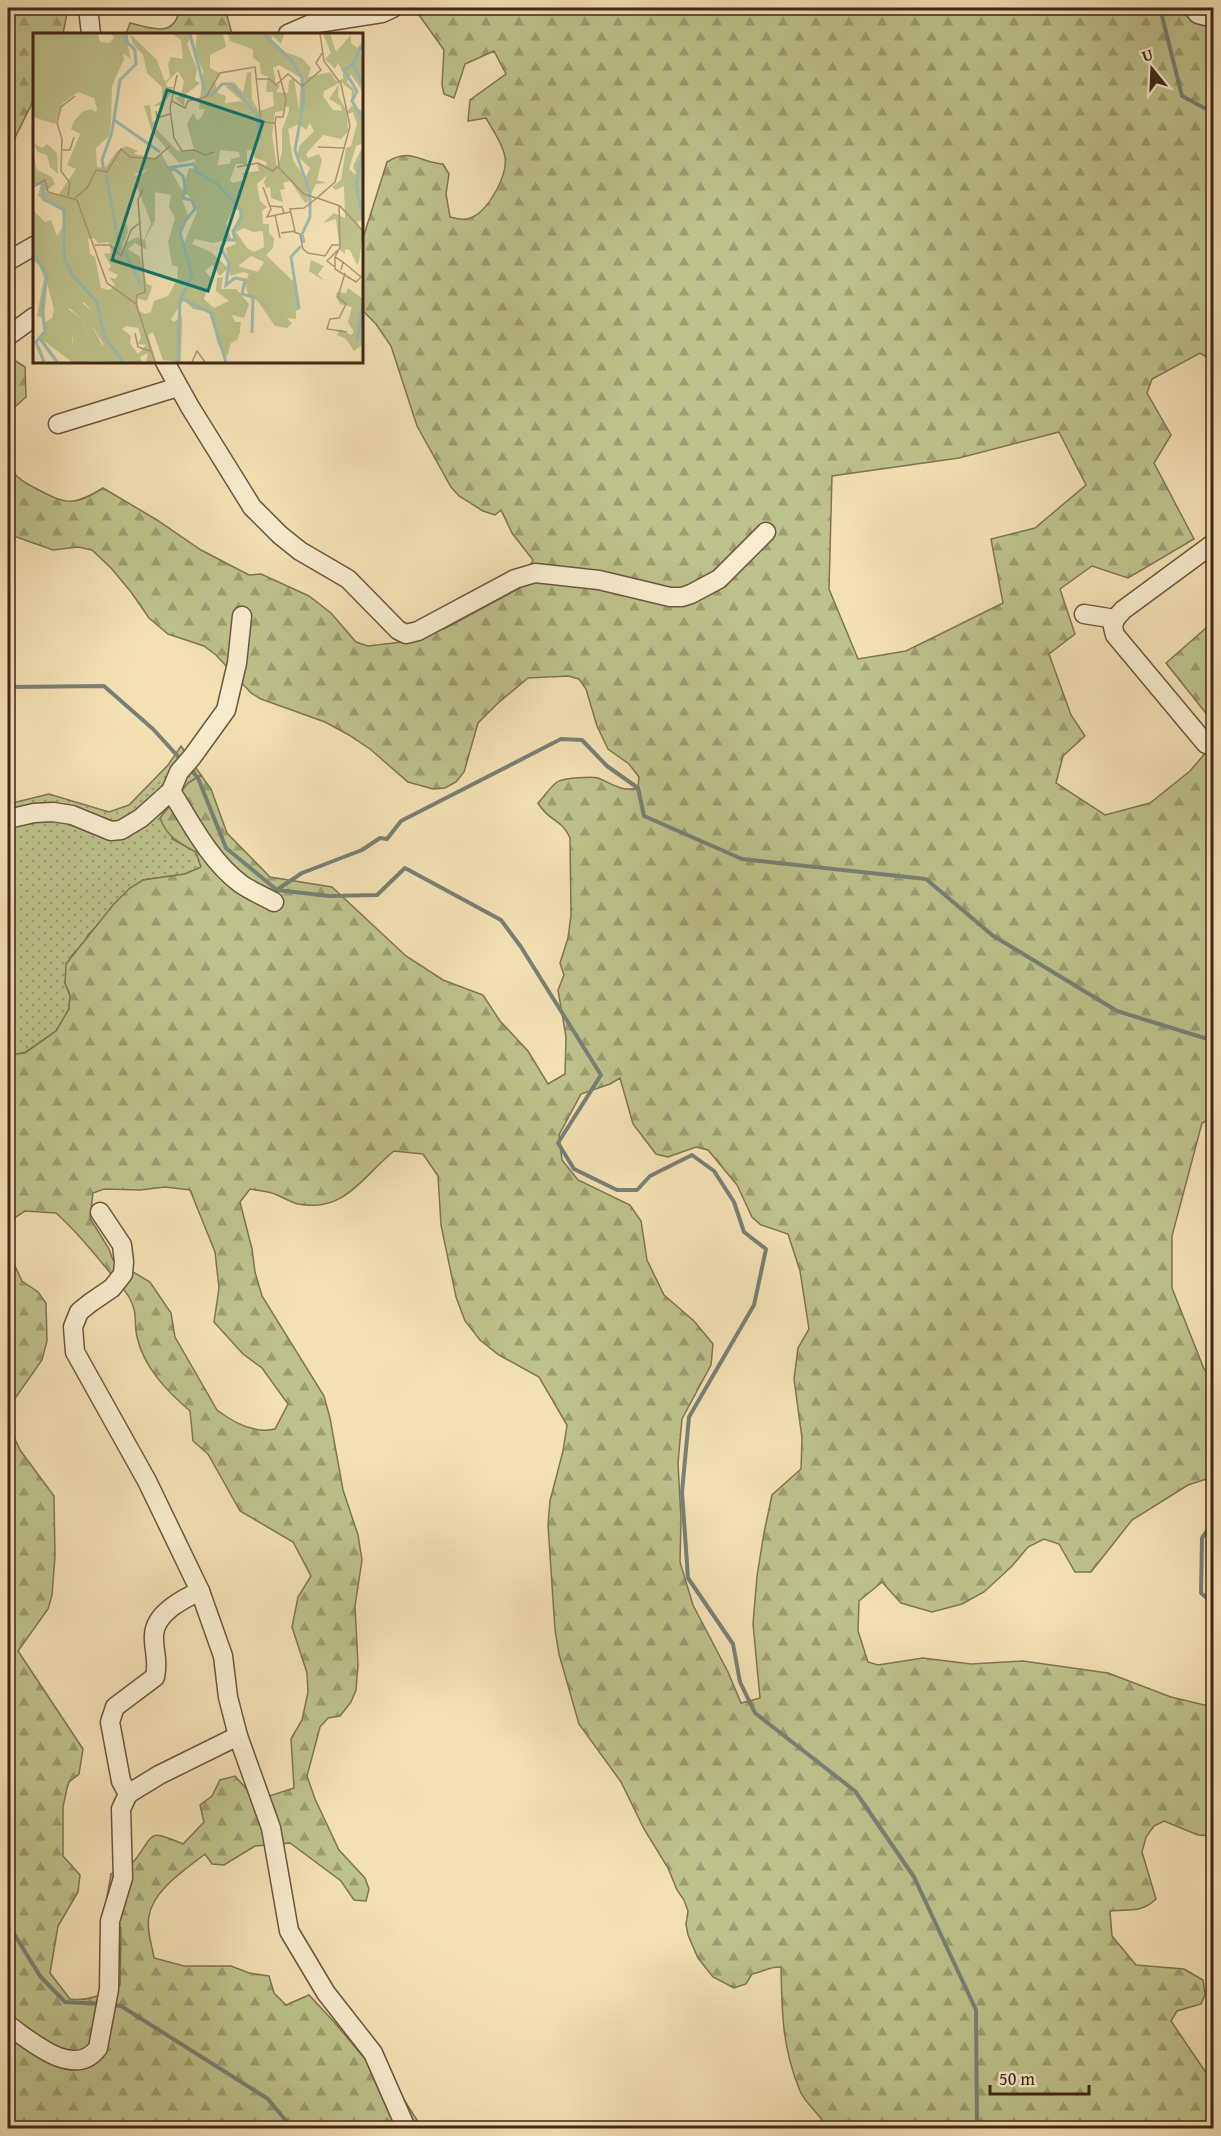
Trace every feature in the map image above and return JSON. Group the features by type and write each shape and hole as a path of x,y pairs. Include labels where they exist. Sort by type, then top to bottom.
{"street":[{"path":"88,8 91,33"},
{"path":"290,33 312,24 382,13 393,8"},
{"path":"1192,8 1198,14 1214,18"},
{"path":"8,261 33,247"},
{"path":"8,336 33,318"},
{"path":"166,363 252,507 263,520 300,551 348,579 398,630 406,633 417,631 515,579 535,573 599,580 670,597 682,597 719,579 766,532"},
{"path":"58,424 178,387"},
{"path":"1206,744 1115,635 1113,627 1115,619 1123,610 1214,543"},
{"path":"1084,614 1115,619"},
{"path":"8,819 34,813 53,812 72,815 111,831 121,830 141,818 171,791 179,772 192,758 226,710 237,663 242,616"},
{"path":"171,791 203,843 217,861 241,884 274,902"},
{"path":"100,1212 122,1245 123,1274 112,1288 79,1312 73,1327 75,1352 147,1481 200,1591 223,1656 228,1697 238,1736 271,1828 289,1931 326,1993 373,2053 406,2128"},
{"path":"128,1794 121,1781 110,1722 116,1707 155,1677 158,1664 154,1634 157,1624 176,1602 200,1591"},
{"path":"8,2025 60,2058 76,2061 93,2054 98,2048 109,1989 111,1921 123,1878 121,1809 128,1794 159,1775 238,1736"}],"green space":[{"path":"8,8 68,8 63,33 33,33 33,101 8,152"},
{"path":"180,8 225,8 232,33 126,33 130,23 161,29 168,28 177,18"},
{"path":"414,8 1213,8 1213,361 1200,353 1152,379 1147,393 1171,435 1154,463 1194,539 1128,578 1092,566 1060,589 1075,634 1049,654 1071,715 1085,736 1063,756 1056,783 1105,815 1150,803 1190,771 1213,744 1213,1117 1202,1123 1172,1236 1172,1288 1204,1369 1213,1378 1213,1477 1188,1485 1132,1520 1091,1572 1075,1572 1059,1544 1044,1539 1028,1547 1012,1566 984,1592 962,1604 932,1612 901,1603 882,1582 859,1601 858,1631 868,1662 878,1665 923,1658 971,1664 1023,1661 1108,1673 1171,1697 1213,1707 1213,1836 1198,1835 1164,1821 1154,1826 1146,1837 1142,1852 1156,1899 1140,1908 1110,1911 1112,1936 1136,1965 1184,1969 1203,1980 1205,1995 1201,2004 1177,2011 1171,2021 1213,2083 1213,2128 827,2128 803,2096 794,2075 786,2045 781,1967 773,1967 752,1974 746,1984 734,1988 713,1977 698,1958 688,1935 686,1924 688,1911 668,1868 644,1829 621,1782 579,1724 559,1654 555,1630 548,1525 550,1501 567,1425 539,1377 499,1355 480,1340 465,1321 456,1297 441,1225 438,1176 423,1154 394,1151 352,1190 328,1203 298,1204 271,1193 250,1189 240,1202 262,1296 324,1396 343,1490 358,1535 362,1560 355,1606 358,1665 356,1690 351,1702 340,1716 328,1718 320,1727 307,1776 339,1850 365,1878 369,1889 366,1901 354,1900 341,1881 290,1843 255,1846 224,1865 212,1864 205,1854 163,1889 152,1906 148,1926 154,1958 184,1966 231,1966 249,1973 269,1976 274,1993 286,2005 309,1995 365,2059 396,2087 422,2128 8,2128 8,1417 10,1428 20,1450 54,1496 55,1556 52,1595 48,1609 18,1651 83,1749 79,1774 69,1782 63,1807 63,1856 80,1875 78,1892 58,1926 50,1973 70,1999 90,1998 120,1985 121,1928 104,1914 111,1874 133,1862 153,1836 163,1836 183,1844 204,1822 200,1805 212,1796 220,1780 235,1776 251,1794 254,1801 294,1788 291,1739 302,1720 308,1692 307,1673 292,1627 298,1597 311,1576 293,1542 240,1511 208,1454 193,1441 190,1411 165,1387 145,1359 137,1337 135,1313 129,1297 92,1251 56,1213 25,1211 8,1222 8,1055 25,1053 56,1031 69,1009 70,995 65,983 66,964 113,905 130,888 143,880 185,874 201,867 196,852 170,835 160,818 188,783 201,775 211,789 227,833 270,877 332,887 406,956 443,980 483,995 500,1021 528,1051 548,1084 565,1074 566,1037 558,990 564,975 560,963 568,938 571,915 570,838 563,827 538,803 560,781 595,777 622,788 632,789 638,788 639,777 629,764 608,749 597,726 586,689 579,679 568,676 528,678 497,704 478,723 464,772 456,782 445,788 433,789 408,782 370,749 349,735 325,722 261,699 251,693 216,655 204,646 168,634 149,618 111,568 92,550 78,547 53,550 8,534 8,445 12,470 28,484 56,498 70,501 85,498 103,488 157,520 201,550 249,575 261,574 309,596 331,613 356,642 368,646 402,642 446,628 520,588 533,560 512,533 501,510 495,515 483,511 459,496 451,487 417,426 391,346 376,324 363,311 363,238 387,162 409,156 443,164 449,174 446,194 450,217 462,219 473,217 485,207 504,173 504,152 486,118 468,121 470,100 506,74 494,51 465,64 454,98 444,94 442,85 444,50","holes":["1059,432 1086,485 1035,528 991,539 1003,603 906,651 858,659 829,589 832,476 959,458","620,1078 633,1124 656,1154 668,1157 696,1147 708,1150 737,1185 752,1217 761,1225 788,1234 800,1271 809,1329 798,1348 794,1379 802,1438 801,1469 772,1495 757,1576 753,1624 760,1698 741,1703 728,1672 693,1605 680,1562 681,1519 678,1463 682,1419 711,1365 713,1344 694,1321 664,1295 647,1260 641,1221 630,1205 578,1180 562,1160 559,1135 581,1094","165,1187 190,1190 215,1252 219,1288 214,1322 243,1354 262,1368 288,1404 275,1429 252,1429 217,1410 175,1337 171,1313 150,1282 113,1260 90,1218 93,1193 104,1189 140,1190"]},
{"path":"8,356 25,367 26,397 8,413"},
{"path":"1213,622 1213,722 1166,663"},
{"path":"181,746 201,775 188,783 172,839 196,852 201,867 185,874 143,880 88,935 82,946 72,955 65,983 70,995 69,1009 56,1031 24,1053 8,1055 8,804 49,794 109,812 129,805 168,765"},
{"path":"8,1251 22,1281 38,1292 46,1303 47,1341 42,1360 11,1404 8,1415"}],"waterway":[{"path":"1160,8 1182,96 1214,113"},
{"path":"8,687 104,686 153,729 183,762"},
{"path":"278,889 302,873 362,850 380,838 387,839 401,821 561,739 582,740 607,766 638,788 644,816 742,859 926,879 992,935 1117,1011 1214,1041"},
{"path":"190,769 198,778 226,848 277,890 329,896 377,895 405,868 501,920 521,947 601,1075 558,1143 574,1169 617,1190 637,1190 650,1176 692,1155 714,1171 734,1202 744,1232 766,1249 754,1305 689,1417 682,1492 688,1578 733,1644 740,1682 755,1713 855,1791 914,1877 976,2010 977,2128"},
{"path":"1214,1520 1202,1538 1201,1593 1214,1604"},
{"path":"8,1924 40,1976 65,2002 102,2004"},
{"path":"112,2005 121,2006 268,2099 292,2128"}]}
